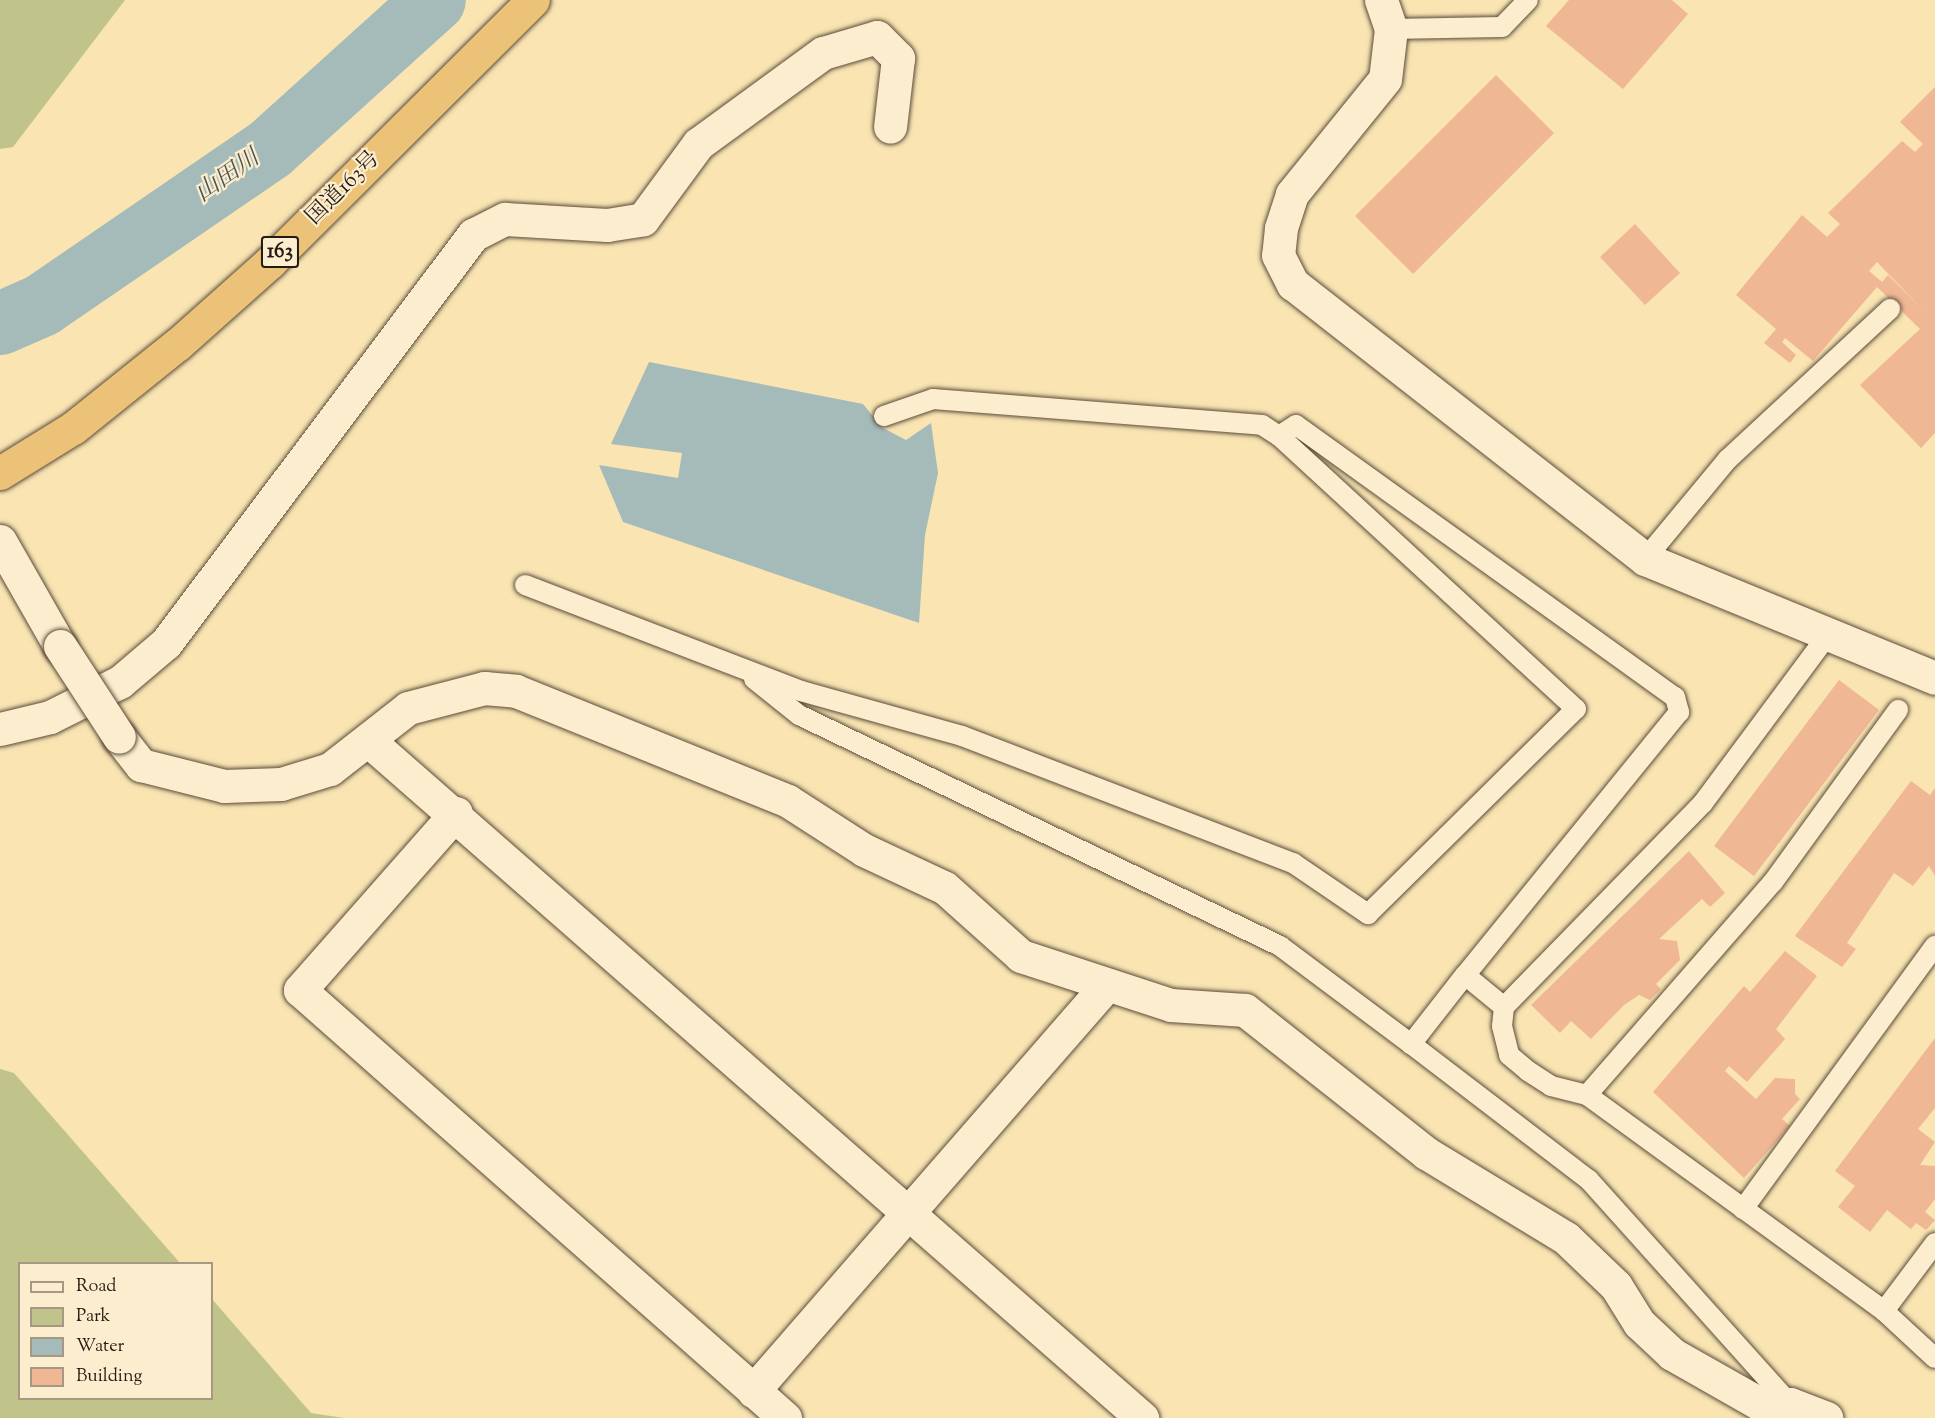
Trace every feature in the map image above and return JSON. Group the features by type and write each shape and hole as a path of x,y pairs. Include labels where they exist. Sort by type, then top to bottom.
{"highway":[{"name":"国道163号","path":"0,473 73,428 178,344 270,262 533,0"}],"street":[{"path":"1386,14 1385,79 1292,194 1278,255 1293,284 1645,559 1827,636 1935,678"},
{"path":"0,729 50,717 120,682 166,643 473,235 504,219 607,225 642,219 698,144 823,53 877,37 898,58 890,127"},
{"path":"0,541 60,646 119,737 141,765 224,786 281,784 330,769 369,741 408,708 484,688 516,691 788,801 864,850 945,888 1021,956 1104,987 1171,1005 1245,1010 1426,1153 1566,1238 1616,1286 1640,1323 1671,1354 1766,1409 1826,1418"},
{"path":"369,741 456,813 1142,1418"},
{"path":"456,813 300,990 785,1418"},
{"path":"753,1391 1104,987"}],"lane":[{"path":"1386,14 1502,27 1528,0"},
{"path":"1645,559 1728,459 1890,309"},
{"path":"525,585 742,670 962,736 1282,859 1368,914 1576,709 1279,436 1262,424 944,399 884,416"},
{"path":"1279,436 1296,425 1675,697 1679,712 1411,1044"},
{"path":"1827,636 1703,803 1504,1007 1502,1026 1509,1055 1551,1086 1587,1095 1884,1311 1935,1358"},
{"path":"742,670 799,715 1280,946 1589,1180 1766,1409"},
{"path":"1587,1095 1773,882 1898,710"},
{"path":"1743,1209 1935,946"},
{"path":"1466,975 1504,1007"},
{"path":"1884,1311 1935,1243"}],"green space":[{"path":"0,0 125,0 13,147 0,149"},
{"path":"0,1069 14,1073 179,1262 18,1262 18,1400 213,1400 213,1300 311,1413 344,1418 0,1418"}],"water":[{"path":"649,362 863,404 883,428 906,440 931,423 938,473 925,535 919,623 623,522 599,465 678,478 682,453 611,444"}],"building":[{"path":"1569,0 1672,0 1688,14 1623,89 1546,26"},
{"path":"1496,75 1554,133 1413,274 1355,216"},
{"path":"1935,87 1935,433 1921,448 1860,385 1920,329 1877,287 1813,361 1785,338 1782,342 1796,355 1790,363 1764,343 1776,329 1736,295 1802,215 1827,237 1840,224 1828,213 1902,141 1915,152 1923,144 1900,122","holes":["1877,262 1923,310 1888,275 1882,282 1869,271"]},
{"path":"1635,224 1680,273 1645,305 1600,257"},
{"path":"1839,680 1879,710 1754,876 1714,846"},
{"path":"1911,781 1930,795 1935,788 1935,876 1929,866 1913,886 1894,873 1847,943 1856,949 1842,967 1795,936"},
{"path":"1689,851 1725,893 1710,907 1702,899 1659,939 1677,941 1680,960 1656,984 1661,989 1650,1000 1639,995 1624,1005 1591,1039 1571,1021 1560,1033 1531,1005"},
{"path":"1785,951 1817,976 1776,1029 1785,1039 1747,1082 1729,1066 1725,1071 1756,1099 1775,1078 1795,1079 1795,1094 1800,1099 1782,1119 1790,1126 1744,1178 1653,1092 1744,986 1750,992"},
{"path":"1935,1038 1935,1108 1918,1129 1935,1142 1920,1165 1935,1166 1935,1199 1925,1212 1935,1220 1926,1230 1916,1223 1911,1229 1887,1210 1870,1232 1838,1207 1855,1186 1835,1171"}],"waterway":[{"name":"山田川","path":"0,323 41,305 269,149 434,0"}]}
